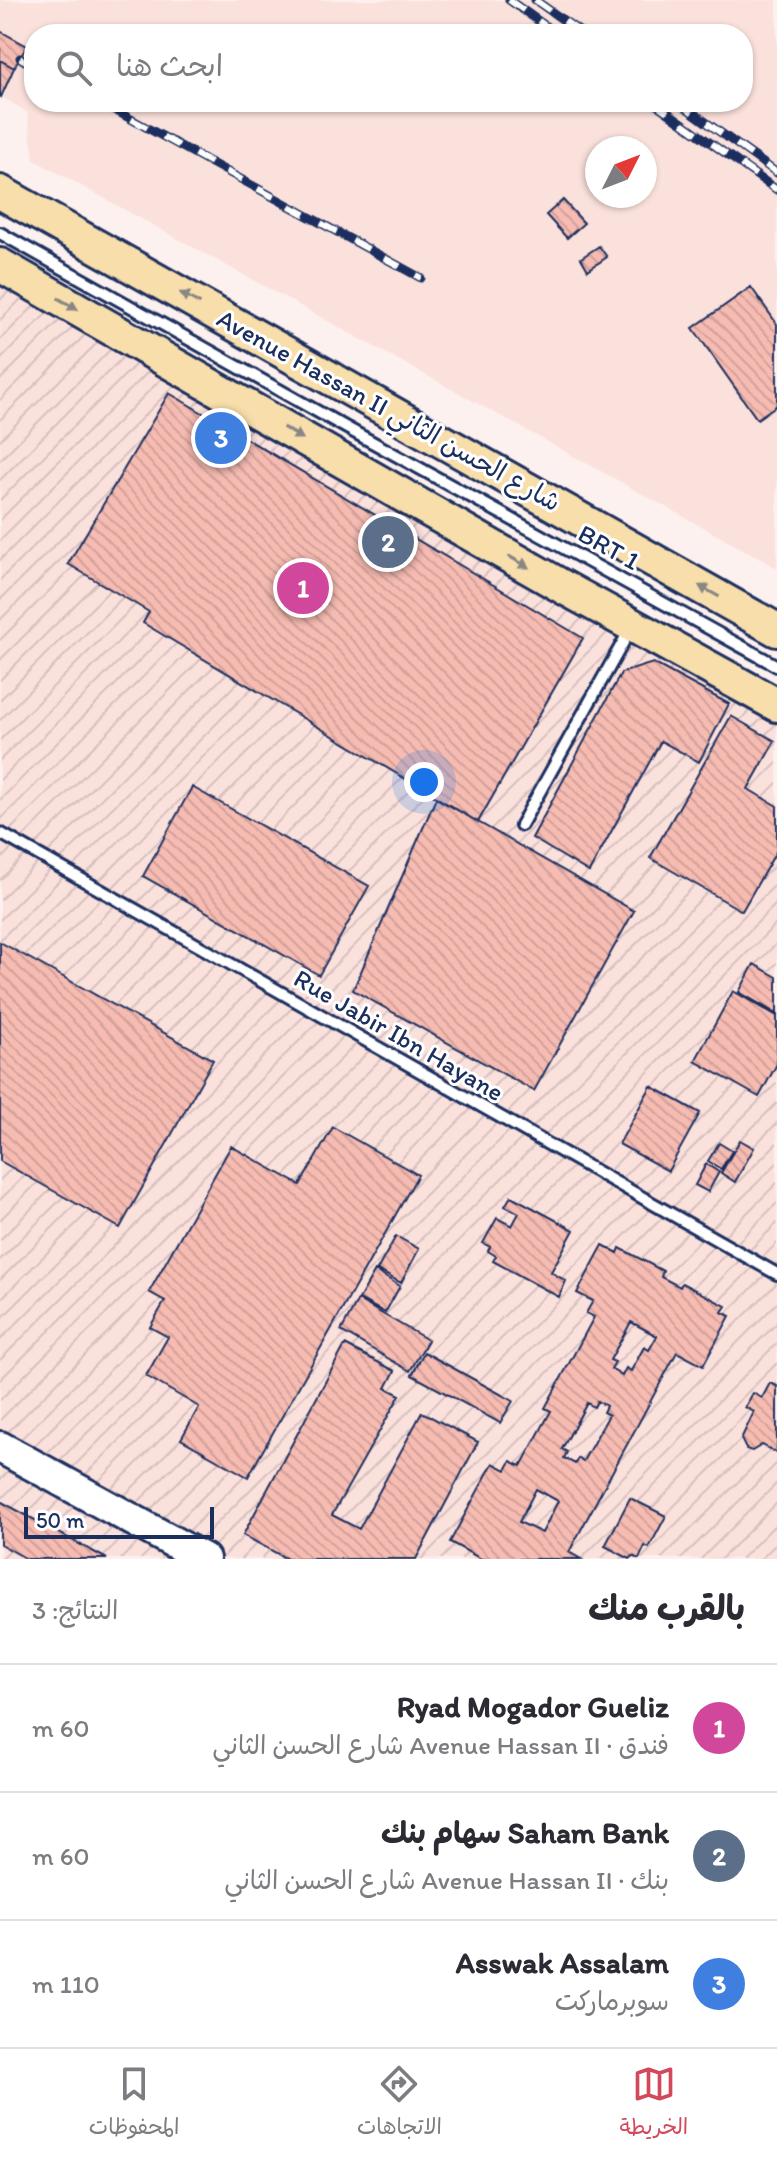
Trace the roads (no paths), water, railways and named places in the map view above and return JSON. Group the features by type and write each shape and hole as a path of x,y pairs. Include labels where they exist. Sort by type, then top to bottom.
{"main road":[{"name":"Avenue Hassan II شارع الحسن الثاني","path":"0,192 777,630"},
{"path":"0,265 632,626 777,705"}],"street":[{"path":"0,1447 204,1559"}],"lane":[{"name":"BRT 1","path":"0,233 777,666"},
{"path":"521,825 632,626"},
{"name":"Rue Jabir Ibn Hayane","path":"0,833 777,1274"}],"railway":[{"path":"509,0 543,24"},
{"path":"535,0 569,24"},
{"path":"20,58 24,60"},
{"path":"118,112 421,278"},
{"path":"667,112 777,190"},
{"path":"692,112 777,173"}],"place":[{"name":"Asswak Assalam","path":"221,438"},
{"name":"Saham Bank سهام بنك","path":"388,542"},
{"name":"Ryad Mogador Gueliz","path":"303,588"}]}
